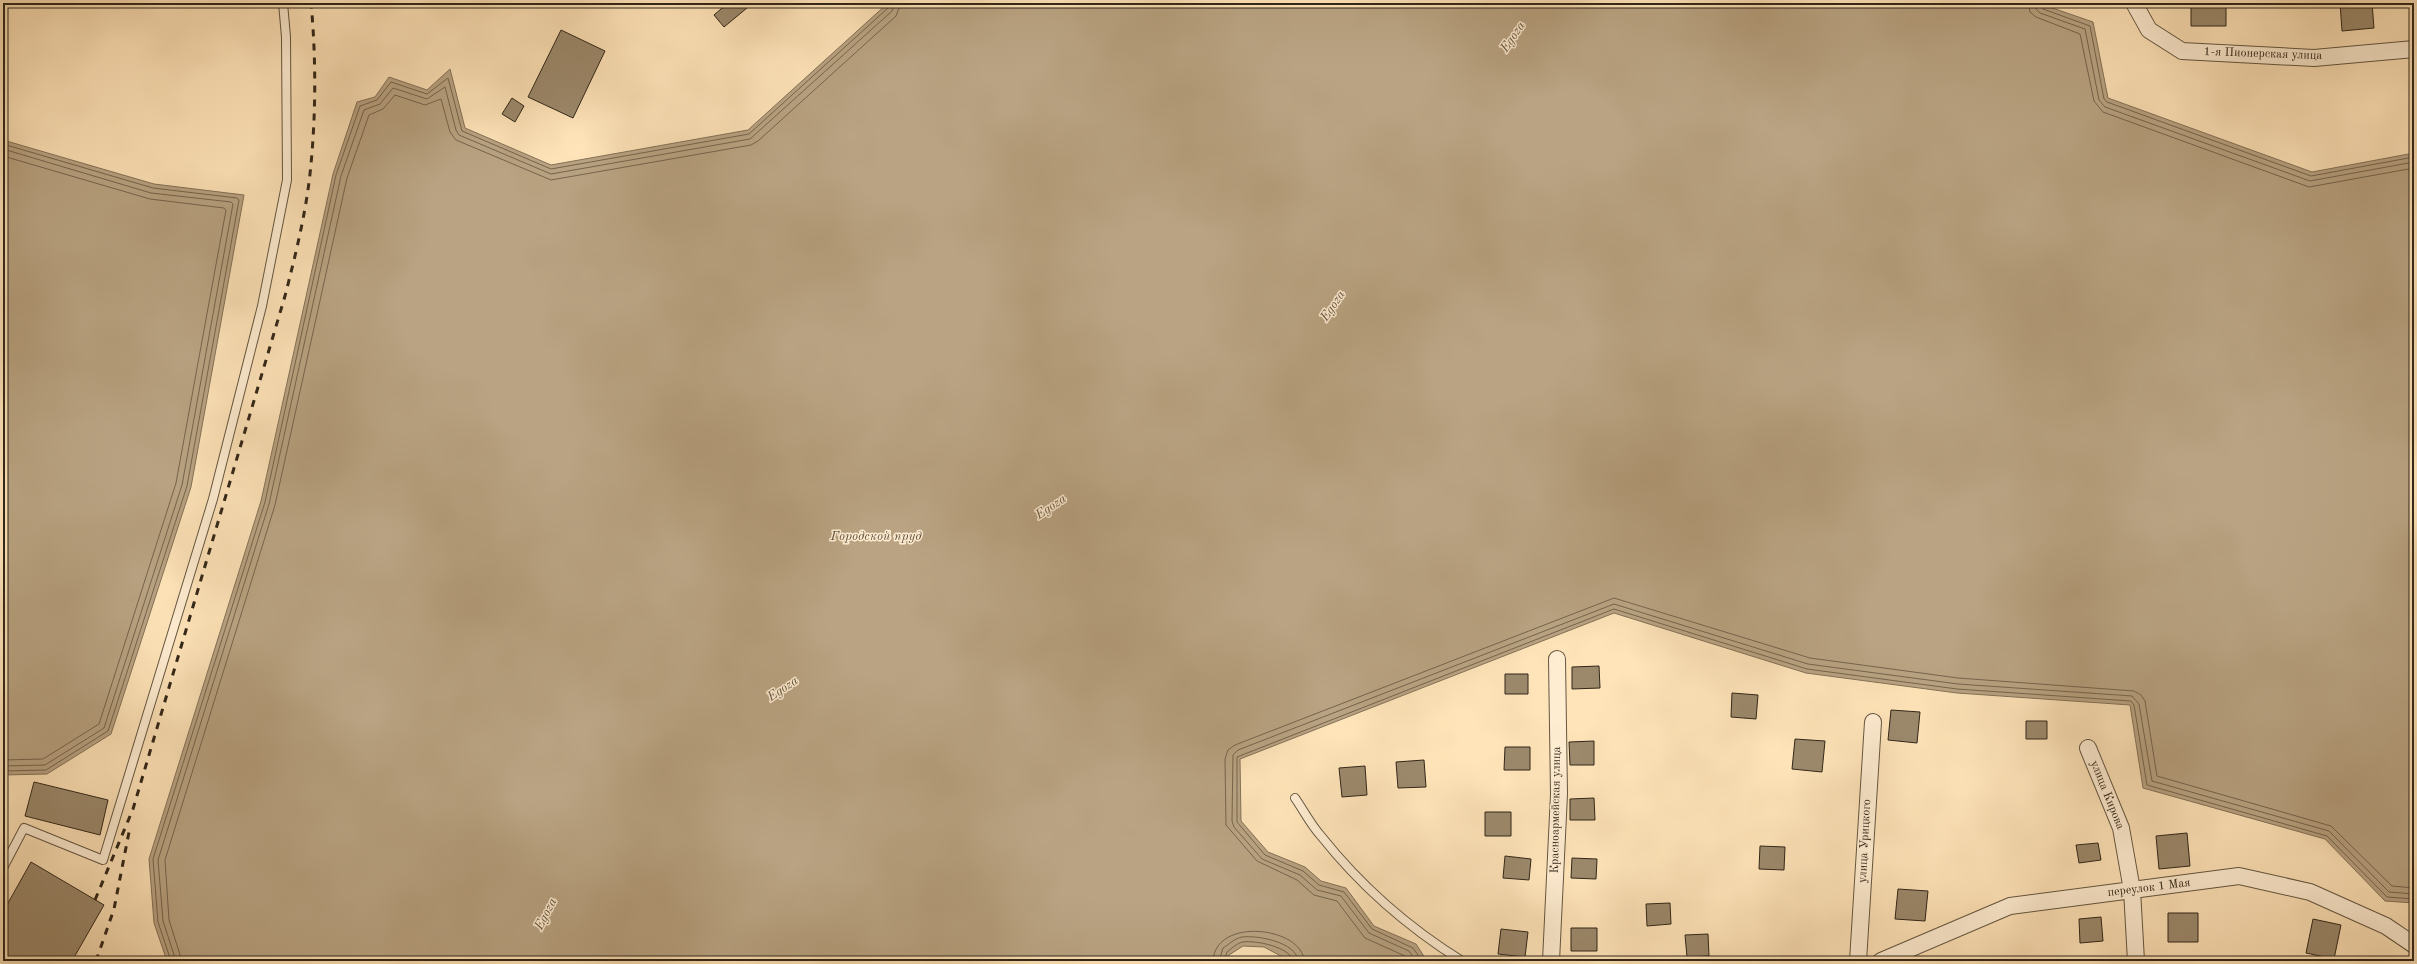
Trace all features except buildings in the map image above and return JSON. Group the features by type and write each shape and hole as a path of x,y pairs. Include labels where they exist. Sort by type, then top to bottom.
{"street":[{"name":"1-я Пионерская улица","path":"2134,3 2149,30 2182,51 2314,58 2414,48"},
{"name":"Красноармейская улица","path":"1551,961 1559,794 1557,659"},
{"name":"улица Урицкого","path":"1858,961 1873,722"},
{"name":"улица Кирова","path":"2088,748 2121,828 2132,890 2136,961"},
{"name":"переулок 1 Мая","path":"1881,961 2010,906 2239,876 2310,892 2386,926 2414,945"}],"lane":[{"path":"3,868 24,828 103,860 213,500 262,306 287,180 286,36 283,3"},
{"path":"1296,798 1320,836 1394,912 1437,945 1462,961"}],"water":[{"name":"Городской пруд","path":"888,3 2038,3 2093,22 2108,98 2312,172 2414,153 2414,903 2385,901 2325,839 2143,788 2130,705 1957,693 1806,673 1614,613 1240,759 1241,821 1268,852 1305,867 1321,881 1346,888 1374,926 1416,944 1427,961 1290,961 1264,947 1243,946 1229,955 1228,961 167,961 154,923 149,859 261,501 333,174 357,102 375,97 389,77 427,90 450,69 465,128 551,165 748,130"},
{"path":"3,140 154,184 244,195 191,487 111,734 47,774 3,775"}],"railway":[{"path":"95,900 133,809 285,296 301,231 309,181 315,104 315,63 311,3"},
{"path":"96,961 114,909 130,827"}],"water label":[{"name":"Egoza","path":"1513,37"},
{"name":"Egoza","path":"1333,306"},
{"name":"Egoza","path":"1051,507"},
{"name":"Egoza","path":"783,689"},
{"name":"Egoza","path":"546,914"}]}
